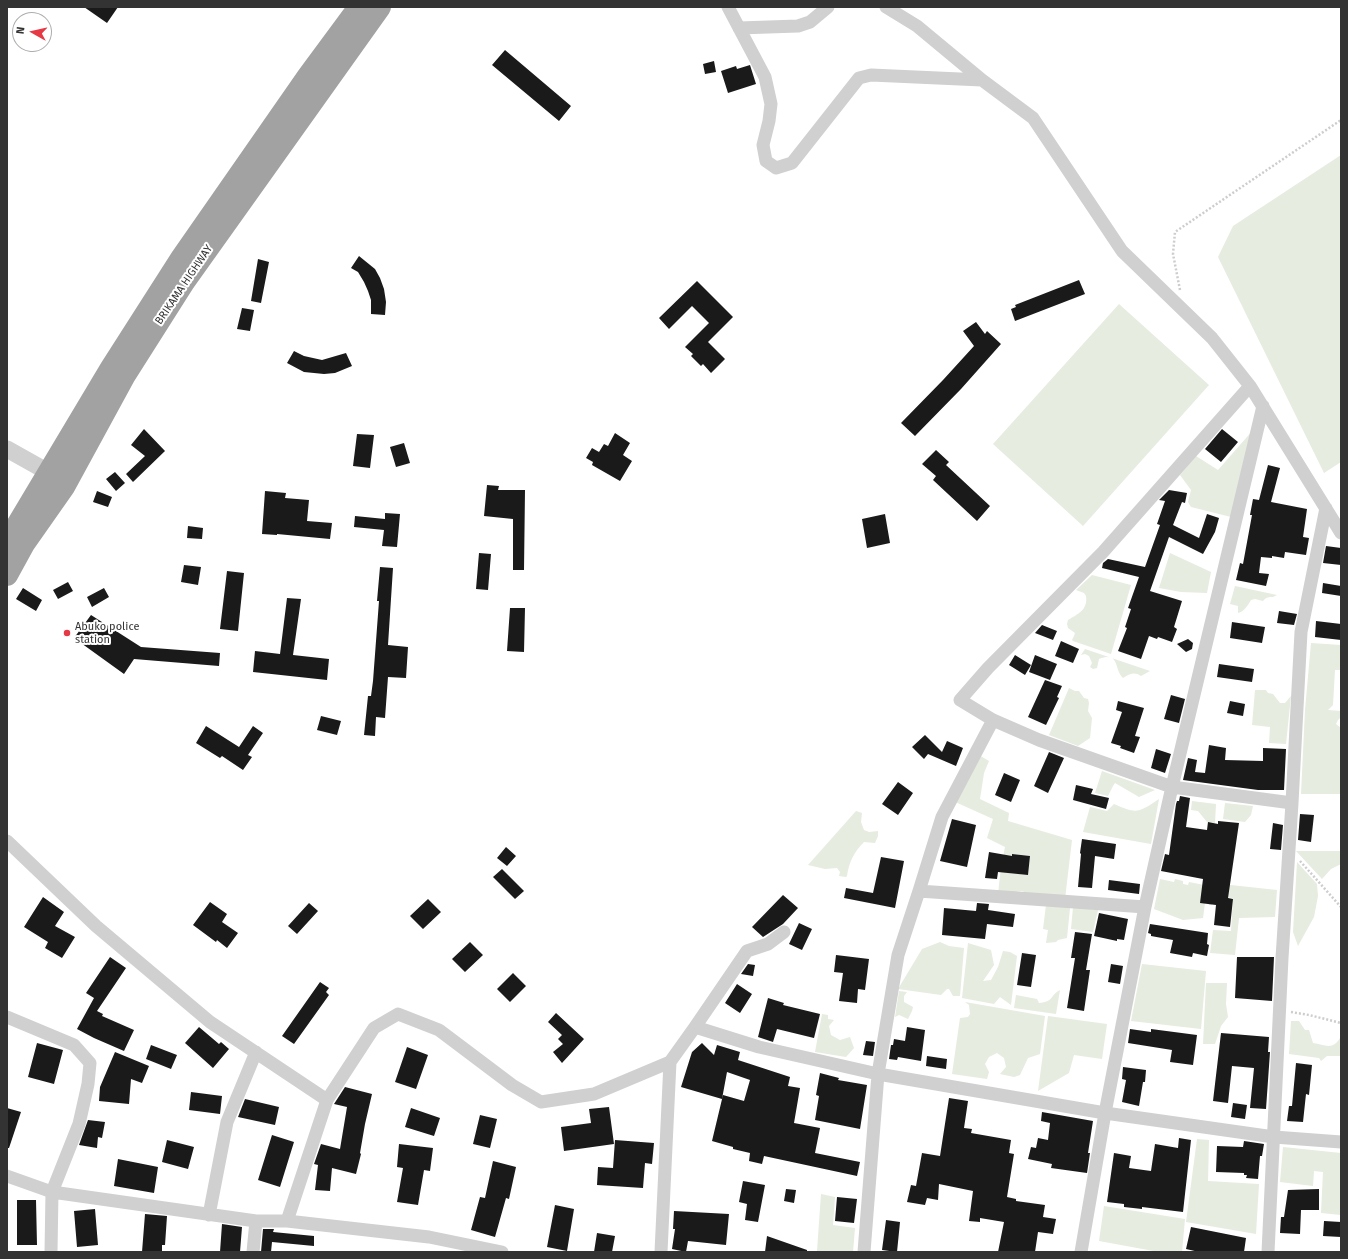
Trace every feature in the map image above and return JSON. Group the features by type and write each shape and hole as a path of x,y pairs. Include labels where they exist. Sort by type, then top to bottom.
{"highway":[{"name":"BRIKAMA HIGHWAY","path":"7,542 111,368 182,257 308,76 359,7"},
{"name":"BRIKAMA HIGHWAY","path":"7,575 24,544 64,487 125,375 184,282 380,7"}],"street":[{"path":"728,7 765,77 771,104 769,121 763,145 766,161 776,168 792,163 859,78 871,75 982,80"},
{"path":"739,28 798,26 810,22 828,7"},
{"path":"886,7 917,26 982,80 1033,118 1122,251 1212,338 1250,386 1264,406 1341,533"},
{"path":"1250,386 1103,552 988,668 960,700 993,720 1039,740 1172,787 1292,803"},
{"path":"1081,1252 1105,1113 1145,907 1172,787 1264,406"},
{"path":"7,450 48,472 64,487"},
{"path":"1268,1252 1279,1011 1301,632 1326,508"},
{"path":"864,1252 878,1074 898,955 942,817 993,720"},
{"path":"7,841 96,926 210,1022 327,1100"},
{"path":"919,891 1145,907"},
{"path":"287,1221 327,1100 374,1028 398,1014 439,1030 512,1085 541,1102 594,1094 670,1062 696,1027 747,951 768,944 784,932"},
{"path":"7,1017 74,1045 90,1063 88,1084 79,1124 52,1192 51,1252"},
{"path":"696,1027 759,1047 878,1074 1105,1113 1274,1137 1341,1142"},
{"path":"209,1214 226,1122 256,1052"},
{"path":"661,1252 670,1062"},
{"path":"7,1176 52,1192 256,1221 287,1221 429,1237 502,1252"},
{"path":"253,1252 256,1221"}],"path":[{"path":"1184,310 1173,254 1175,232 1341,120"},
{"path":"1289,848 1341,907"},
{"path":"1279,1011 1309,1015 1341,1023"}],"shaded area":[{"path":"1341,155 1341,462 1324,473 1218,257 1233,226"},
{"path":"1119,304 1209,385 1083,526 993,444"},
{"path":"1254,429 1243,463 1245,465 1231,517 1191,507 1188,502 1191,490 1180,475 1196,456 1218,470"},
{"path":"1170,553 1211,572 1207,593 1181,592 1159,588"},
{"path":"1092,575 1131,585 1111,654 1073,641 1072,640 1075,633 1068,628 1067,624 1068,620 1084,608 1086,596 1084,593 1076,590"},
{"path":"1235,586 1277,595 1266,598 1263,601 1255,599 1251,600 1244,610 1238,613 1238,606 1230,604"},
{"path":"1311,643 1341,645 1341,670 1335,670 1333,705 1328,710 1341,711 1341,717 1336,724 1341,728 1341,794 1301,794 1305,710"},
{"path":"1085,649 1110,657 1099,659 1097,668 1093,669 1090,667 1092,663 1089,656 1085,654 1081,655"},
{"path":"1111,658 1150,671 1141,676 1132,674 1123,678 1120,675 1116,662"},
{"path":"1069,688 1079,691 1084,698 1088,699 1088,711 1092,718 1090,738 1078,746 1049,735"},
{"path":"1255,690 1266,690 1268,693 1273,694 1280,703 1285,703 1291,696 1286,744 1269,743 1270,727 1252,725"},
{"path":"979,755 989,761 984,773 980,799 1009,813 1008,821 1072,840 1065,899 1036,897 1022,891 998,894 1005,847 987,838 993,819 953,801","holes":["1012,854 1030,856 1028,875 1010,873"]},
{"path":"1102,771 1155,790 1139,797 1115,783 1108,796 1095,793"},
{"path":"1159,799 1151,844 1083,832 1090,807 1107,811 1114,804 1133,811 1142,809"},
{"path":"1192,801 1216,804 1215,823 1207,822 1198,811 1191,810"},
{"path":"1225,803 1253,806 1251,815 1245,822 1223,819"},
{"path":"856,811 862,813 861,822 864,830 869,832 878,831 878,836 875,843 864,842 857,850 852,858 847,876 839,876 840,872 837,868 825,869 808,865"},
{"path":"1296,851 1341,851 1341,864 1331,869 1322,879"},
{"path":"1297,862 1317,884 1318,896 1314,917 1298,946 1293,932"},
{"path":"1160,879 1174,882 1175,879 1183,881 1183,884 1188,885 1189,882 1204,885 1207,888 1203,918 1183,920 1154,909"},
{"path":"1212,883 1277,890 1275,917 1239,918 1235,955 1210,953 1213,930 1231,931 1233,898 1214,896 1212,905 1209,905"},
{"path":"1067,903 1070,908 1067,938 1056,942 1046,943 1048,930 1043,929 1046,905"},
{"path":"1073,907 1098,910 1093,932 1071,929"},
{"path":"940,942 949,946 964,948 960,996 953,996 949,989 941,995 898,989 922,949"},
{"path":"968,943 991,950 994,965 983,981 991,980 998,967 1003,951 1010,952 1017,956 1011,1005 1000,997 994,1004 962,998"},
{"path":"1142,964 1206,971 1201,1029 1131,1021"},
{"path":"1206,983 1227,983 1226,1004 1228,1017 1221,1026 1215,1044 1203,1044"},
{"path":"1060,990 1056,1014 1014,1008 1016,995 1037,999 1039,1003 1050,1000"},
{"path":"899,991 907,992 904,996 904,1002 913,1007 908,1019 899,1015 895,1017"},
{"path":"965,1002 1045,1016 1040,1054 1028,1058 1020,1075 1014,1077 1000,1074 1006,1067 1004,1058 997,1053 989,1057 985,1064 989,1072 987,1079 952,1074 960,1018 968,1017 970,1014 969,1005"},
{"path":"822,1014 828,1015 828,1019 834,1020 829,1026 831,1035 840,1040 850,1037 854,1048 846,1057 815,1052"},
{"path":"1048,1016 1107,1024 1102,1059 1074,1055 1069,1073 1038,1091"},
{"path":"1291,1021 1299,1021 1305,1030 1309,1030 1313,1043 1329,1046 1335,1044 1341,1036 1341,1058 1340,1056 1327,1056 1321,1061 1319,1058 1289,1054"},
{"path":"1197,1139 1209,1140 1208,1181 1259,1184 1256,1234 1186,1222"},
{"path":"1283,1147 1341,1153 1341,1215 1321,1213 1323,1172 1314,1171 1313,1186 1280,1182"},
{"path":"821,1194 835,1197 833,1225 855,1228 853,1252 817,1251"},
{"path":"1104,1206 1185,1219 1182,1252 1159,1252 1099,1241"}],"building":[{"path":"84,7 118,7 107,23"},
{"path":"505,50 571,106 559,121 492,65"},
{"path":"714,61 716,72 705,74 703,64"},
{"path":"750,65 756,84 728,93 721,71 736,66 737,69"},
{"path":"359,256 375,269 380,278 384,289 386,302 385,315 371,314 371,300 368,291 358,272 351,268"},
{"path":"258,259 269,262 261,303 251,301"},
{"path":"1079,280 1085,294 1015,321 1011,309 1016,307 1015,305"},
{"path":"697,281 733,317 708,342 725,359 711,373 703,364 701,366 691,356 693,354 685,347 709,323 692,306 669,329 659,318"},
{"path":"242,308 254,310 250,331 237,329"},
{"path":"976,322 985,334 987,331 1001,344 961,389 915,436 901,423 974,346 963,331"},
{"path":"294,351 304,356 322,360 346,353 352,366 335,373 324,374 304,372 287,363"},
{"path":"144,429 165,451 133,482 126,474 145,456 131,445"},
{"path":"1222,429 1238,442 1221,462 1205,449"},
{"path":"615,433 630,443 623,455 632,461 620,481 592,465 593,462 586,458 592,448 599,452 604,444 608,446"},
{"path":"357,434 374,435 370,468 353,466"},
{"path":"404,443 410,463 396,467 390,447"},
{"path":"936,450 949,462 946,465 990,506 977,521 933,480 936,476 922,464"},
{"path":"1268,465 1280,468 1271,502 1307,509 1303,537 1309,538 1306,555 1285,552 1284,558 1272,556 1272,558 1261,557 1259,573 1269,574 1266,586 1236,580 1240,563 1243,564 1252,515 1250,515 1253,499 1259,500"},
{"path":"115,472 125,483 116,491 106,479"},
{"path":"487,485 499,486 498,490 525,490 524,570 513,570 513,519 484,516"},
{"path":"1169,490 1187,493 1185,503 1182,502 1173,525 1199,538 1207,514 1219,518 1215,532 1203,554 1169,537 1150,591 1182,601 1174,627 1177,629 1172,642 1158,637 1157,639 1149,636 1141,659 1118,651 1127,628 1125,627 1131,609 1128,608 1139,577 1102,568 1103,563 1108,559 1145,567 1160,525 1157,524 1165,501 1159,500"},
{"path":"97,491 112,497 108,507 93,502"},
{"path":"265,491 286,493 285,498 309,500 307,521 332,523 330,539 262,534"},
{"path":"385,513 400,514 397,547 382,546 384,530 354,527 355,516 385,519"},
{"path":"885,514 890,543 867,548 862,519"},
{"path":"188,526 203,528 202,539 187,538"},
{"path":"1326,546 1341,548 1341,565 1323,563"},
{"path":"479,553 491,554 488,590 476,589"},
{"path":"184,565 201,567 198,585 181,582"},
{"path":"380,567 393,568 388,645 408,647 406,678 388,677 385,718 376,717 375,736 364,735 368,696 371,696 373,681"},
{"path":"227,571 244,573 238,631 220,629"},
{"path":"68,582 73,591 58,599 53,590"},
{"path":"1323,583 1341,586 1341,596 1322,593"},
{"path":"23,588 42,600 36,611 16,599"},
{"path":"104,588 109,597 92,607 87,597"},
{"path":"287,598 301,599 293,655 329,659 327,680 253,672 255,651 280,654"},
{"path":"510,608 525,608 524,652 507,651"},
{"path":"1279,611 1297,614 1294,625 1277,623"},
{"path":"91,615 141,647 220,653 219,666 134,659 124,674 74,638"},
{"path":"1316,621 1341,624 1341,640 1315,637"},
{"path":"1232,622 1265,627 1262,643 1230,638"},
{"path":"1042,625 1057,631 1053,640 1035,633"},
{"path":"1188,639 1193,643 1192,649 1186,652 1177,644"},
{"path":"1061,641 1079,649 1073,663 1055,656"},
{"path":"1015,655 1031,665 1025,675 1009,665"},
{"path":"1035,655 1057,664 1050,680 1029,672"},
{"path":"1219,664 1254,669 1252,682 1217,677"},
{"path":"1045,680 1062,686 1057,697 1059,698 1046,725 1028,717"},
{"path":"1171,695 1185,699 1179,723 1164,719"},
{"path":"1118,701 1144,708 1135,736 1140,737 1134,753 1120,748 1121,746 1111,743 1122,712 1116,710"},
{"path":"1230,701 1245,704 1243,716 1227,713"},
{"path":"321,716 341,721 337,735 317,730"},
{"path":"206,726 239,747 253,726 263,733 248,755 252,757 243,770 222,756 220,758 196,743"},
{"path":"925,735 942,752 947,741 963,748 956,766 928,754 924,759 912,747"},
{"path":"1209,745 1226,748 1225,760 1263,761 1263,748 1286,749 1284,790 1258,790 1183,780 1188,758 1197,760 1195,772 1205,773"},
{"path":"1156,749 1171,754 1165,773 1151,768"},
{"path":"1049,752 1064,758 1048,793 1034,786"},
{"path":"1004,773 1020,780 1011,802 995,795"},
{"path":"898,782 913,793 898,815 882,804"},
{"path":"1076,785 1093,789 1091,794 1109,798 1106,809 1073,800"},
{"path":"1180,796 1190,798 1186,827 1207,830 1208,822 1218,824 1218,821 1239,823 1228,898 1233,899 1230,927 1214,925 1216,905 1200,903 1203,879 1161,871 1165,854 1169,855 1176,804 1177,801 1179,801"},
{"path":"1300,814 1314,815 1311,842 1298,840"},
{"path":"952,819 976,825 967,867 940,861"},
{"path":"1273,823 1283,825 1281,850 1270,849"},
{"path":"1082,839 1116,844 1114,859 1095,856 1092,888 1078,887"},
{"path":"506,847 516,856 507,866 497,858"},
{"path":"989,852 1012,856 1012,854 1030,856 1028,875 998,872 997,879 985,878"},
{"path":"881,857 904,861 895,908 844,898 846,888 873,893"},
{"path":"502,869 524,891 515,899 493,877"},
{"path":"1109,880 1140,884 1139,894 1108,890"},
{"path":"783,895 798,908 783,924 763,937 752,927"},
{"path":"43,897 64,912 55,926 75,937 62,958 45,948 48,942 24,927"},
{"path":"428,899 441,912 423,929 410,916"},
{"path":"210,902 227,914 222,922 238,933 227,948 193,925"},
{"path":"309,903 318,911 297,934 288,926"},
{"path":"977,903 989,904 988,910 1015,914 1013,927 987,924 985,939 942,935 944,908 976,911"},
{"path":"1099,913 1128,919 1124,940 1117,939 1117,941 1094,936"},
{"path":"799,923 812,929 802,950 789,944"},
{"path":"1150,924 1208,933 1207,944 1209,945 1207,956 1193,953 1192,957 1170,953 1173,940 1151,936 1151,934 1148,933"},
{"path":"1075,932 1092,934 1086,970 1090,970 1084,1011 1067,1008 1075,958 1071,958"},
{"path":"470,942 483,955 465,972 452,959"},
{"path":"1022,953 1036,955 1031,987 1017,985"},
{"path":"836,955 869,959 865,990 858,989 857,1003 839,1001 843,973 834,972"},
{"path":"110,957 126,968 97,1011 103,1014 102,1016 134,1030 124,1051 77,1029 94,998 86,993"},
{"path":"1237,957 1274,957 1272,1001 1235,998"},
{"path":"748,964 755,965 753,976 741,974"},
{"path":"1111,964 1123,966 1120,984 1108,982"},
{"path":"513,973 526,986 510,1002 497,989"},
{"path":"320,982 329,988 326,992 329,995 294,1044 282,1036"},
{"path":"737,984 752,994 740,1013 725,1003"},
{"path":"768,998 784,1003 783,1005 820,1014 814,1038 777,1029 773,1042 758,1037"},
{"path":"556,1013 584,1039 562,1063 553,1052 563,1044 558,1039 562,1035 548,1022"},
{"path":"199,1027 219,1044 221,1042 229,1049 213,1068 185,1043"},
{"path":"907,1027 925,1030 921,1061 898,1057 897,1060 889,1059 891,1045 893,1045 894,1039 905,1041"},
{"path":"1130,1029 1151,1032 1151,1029 1197,1035 1193,1065 1170,1062 1172,1050 1128,1043"},
{"path":"1221,1033 1269,1037 1268,1052 1270,1052 1266,1109 1250,1108 1254,1068 1232,1066 1228,1103 1213,1101"},
{"path":"866,1041 875,1042 873,1056 863,1055"},
{"path":"37,1043 63,1050 54,1084 28,1077"},
{"path":"702,1043 714,1055 717,1045 740,1052 738,1060 790,1077 788,1086 800,1088 794,1123 820,1128 815,1153 860,1162 857,1176 764,1156 762,1164 749,1161 750,1153 733,1149 733,1147 712,1141 723,1095 744,1101 750,1080 727,1072 722,1099 681,1087 692,1052"},
{"path":"151,1045 177,1055 171,1069 146,1059"},
{"path":"407,1047 428,1055 416,1089 395,1082"},
{"path":"115,1052 149,1066 142,1083 131,1079 129,1104 99,1101 100,1087"},
{"path":"927,1056 947,1059 946,1069 926,1066"},
{"path":"1296,1063 1312,1065 1309,1095 1306,1094 1303,1122 1287,1121 1289,1106 1292,1106"},
{"path":"1123,1067 1146,1070 1145,1082 1143,1082 1139,1106 1122,1102 1126,1080 1122,1079"},
{"path":"820,1073 839,1078 838,1080 867,1085 860,1129 815,1120 819,1096 816,1095"},
{"path":"345,1087 372,1094 356,1174 332,1168 330,1191 315,1190 318,1165 314,1164 321,1144 340,1149 347,1107 334,1104"},
{"path":"191,1092 222,1096 220,1114 189,1110"},
{"path":"949,1098 968,1101 964,1128 972,1129 971,1133 1011,1140 1009,1153 1014,1154 1007,1197 1016,1199 1016,1201 1045,1205 1043,1217 1056,1219 1053,1234 1038,1232 1035,1252 998,1252 1004,1222 980,1218 980,1222 969,1221 973,1191 939,1184 938,1200 927,1198 925,1205 907,1202 911,1185 916,1186 922,1153 940,1156"},
{"path":"245,1099 279,1107 275,1125 238,1117"},
{"path":"1233,1103 1247,1105 1245,1119 1231,1117"},
{"path":"609,1107 614,1144 564,1151 561,1127 591,1123 589,1109"},
{"path":"7,1108 21,1112 9,1148 7,1148"},
{"path":"411,1108 440,1118 434,1136 405,1127"},
{"path":"1042,1112 1093,1121 1088,1153 1090,1153 1087,1173 1051,1168 1052,1164 1028,1159 1031,1147 1036,1148 1038,1138 1048,1140 1050,1123 1041,1121"},
{"path":"480,1115 497,1119 490,1148 473,1144"},
{"path":"88,1120 105,1122 102,1138 98,1137 97,1148 79,1145"},
{"path":"272,1135 294,1142 280,1187 258,1180"},
{"path":"1179,1138 1191,1140 1183,1212 1142,1207 1142,1209 1124,1207 1124,1204 1107,1202 1114,1153 1131,1156 1129,1168 1151,1171 1155,1144 1178,1148"},
{"path":"167,1140 194,1147 188,1169 162,1162"},
{"path":"615,1140 654,1143 652,1164 645,1163 643,1188 597,1185 598,1167 613,1168"},
{"path":"1244,1141 1264,1144 1262,1156 1260,1156 1258,1179 1246,1178 1247,1175 1244,1175 1244,1173 1216,1172 1217,1146 1243,1147"},
{"path":"399,1144 433,1148 430,1171 424,1170 418,1205 397,1202 403,1168 397,1167"},
{"path":"118,1159 158,1167 154,1193 114,1186"},
{"path":"493,1161 516,1167 509,1199 506,1198 495,1237 471,1230 480,1197 485,1198"},
{"path":"743,1181 765,1185 758,1222 745,1220 747,1204 739,1202"},
{"path":"786,1189 796,1190 794,1203 784,1201"},
{"path":"1319,1189 1319,1210 1301,1210 1300,1234 1280,1233 1281,1217 1284,1217 1288,1190"},
{"path":"837,1197 857,1199 854,1223 835,1221"},
{"path":"17,1200 36,1200 37,1245 17,1245"},
{"path":"555,1205 574,1209 567,1251 547,1247"},
{"path":"95,1209 98,1245 77,1247 74,1211"},
{"path":"674,1211 729,1214 726,1245 688,1241 686,1252 672,1249 675,1229 673,1229"},
{"path":"145,1214 167,1216 165,1245 162,1245 162,1252 142,1252"},
{"path":"886,1220 900,1222 897,1252 882,1250"},
{"path":"1324,1221 1341,1222 1341,1237 1323,1236"},
{"path":"222,1224 242,1227 240,1252 220,1252"},
{"path":"1191,1227 1246,1238 1244,1252 1199,1252 1186,1249"},
{"path":"263,1229 274,1229 273,1232 314,1236 314,1246 272,1242 271,1252 261,1252"},
{"path":"597,1233 615,1236 612,1252 594,1252"},
{"path":"767,1236 807,1250 807,1252 765,1252"}],"place":[{"name":"Abuko police station","path":"67,633"}]}
